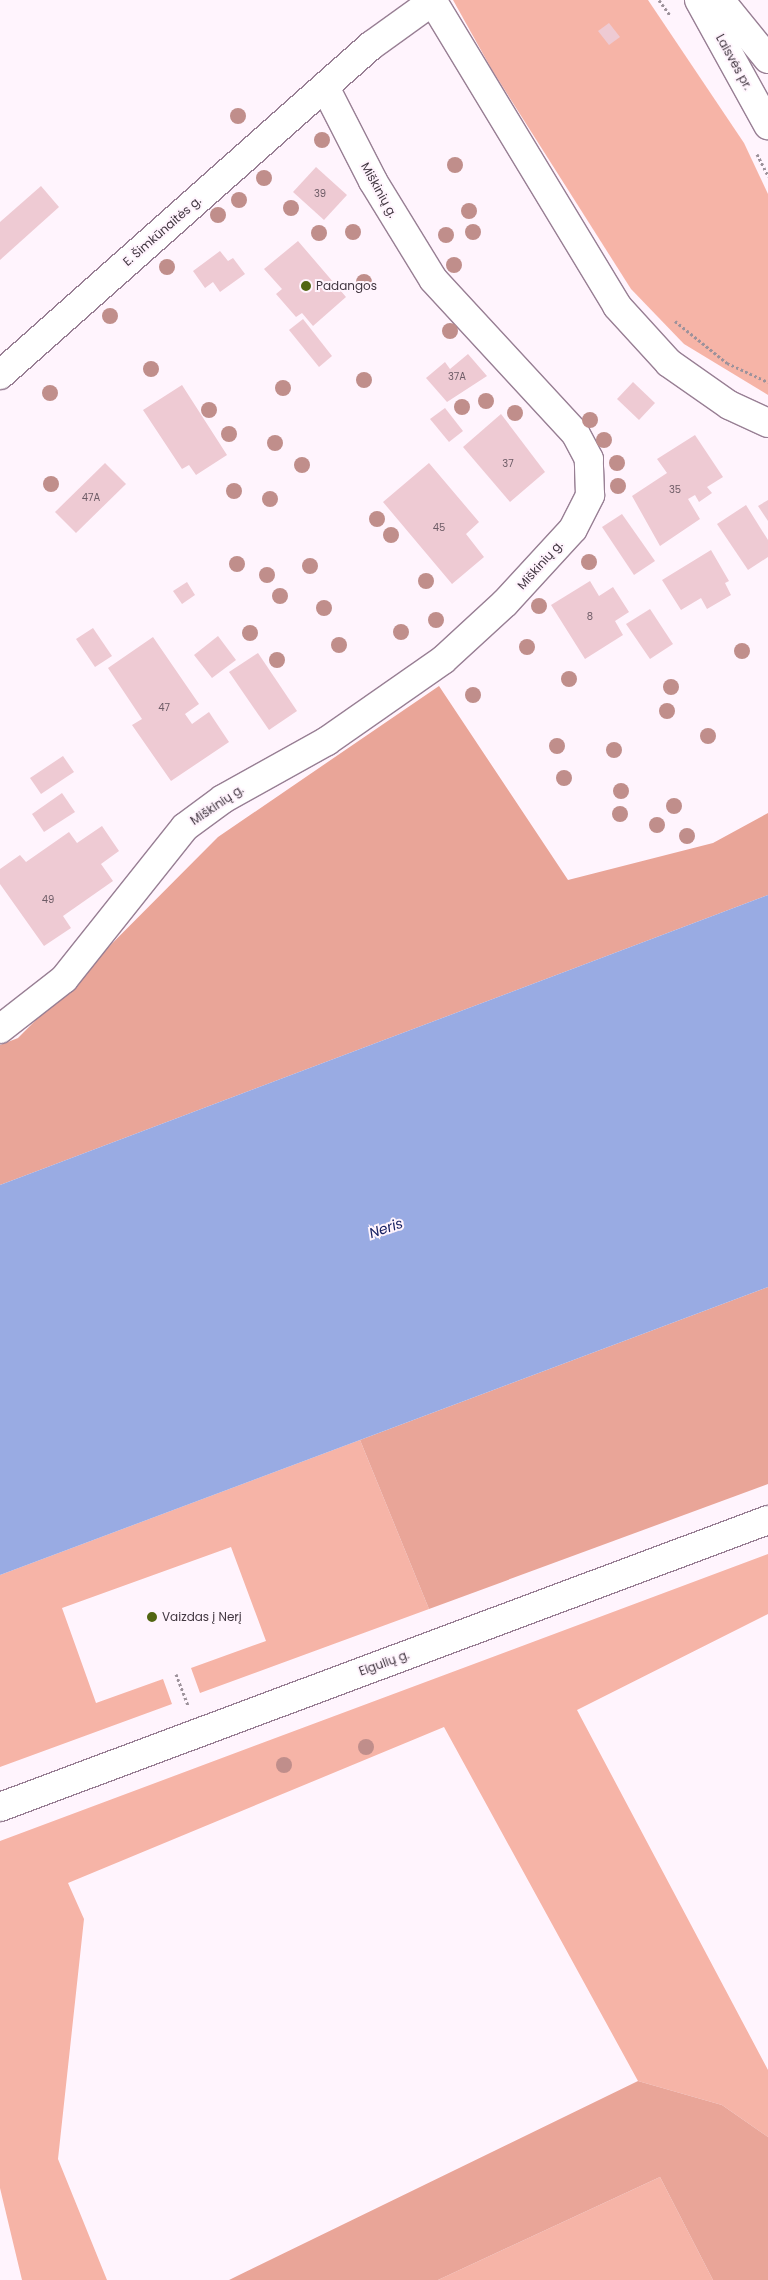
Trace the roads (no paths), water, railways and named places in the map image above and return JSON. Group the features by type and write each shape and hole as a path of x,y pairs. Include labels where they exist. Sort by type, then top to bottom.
{"main road":[{"name":"Laisvės pr.","path":"699,0 768,125"},
{"path":"720,0 768,59"},
{"path":"325,87 401,22 432,1 617,306 669,363 729,405 768,423"},
{"name":"E. Šimkūnaitės g.","path":"0,375 325,87"},
{"name":"Miškinių g.","path":"0,1029 64,979 185,827 223,799 327,741 443,660 505,603 573,529 590,495 588,460 575,433 432,279 373,181 325,87"},
{"name":"Eigulių g.","path":"0,1807 768,1520"}],"water":[{"name":"Neris","path":"768,895 768,1287 0,1575 0,1185"}],"place":[{"name":"Padangos","path":"306,286"},
{"name":"Vaizdas į Nerį","path":"152,1617"}]}
